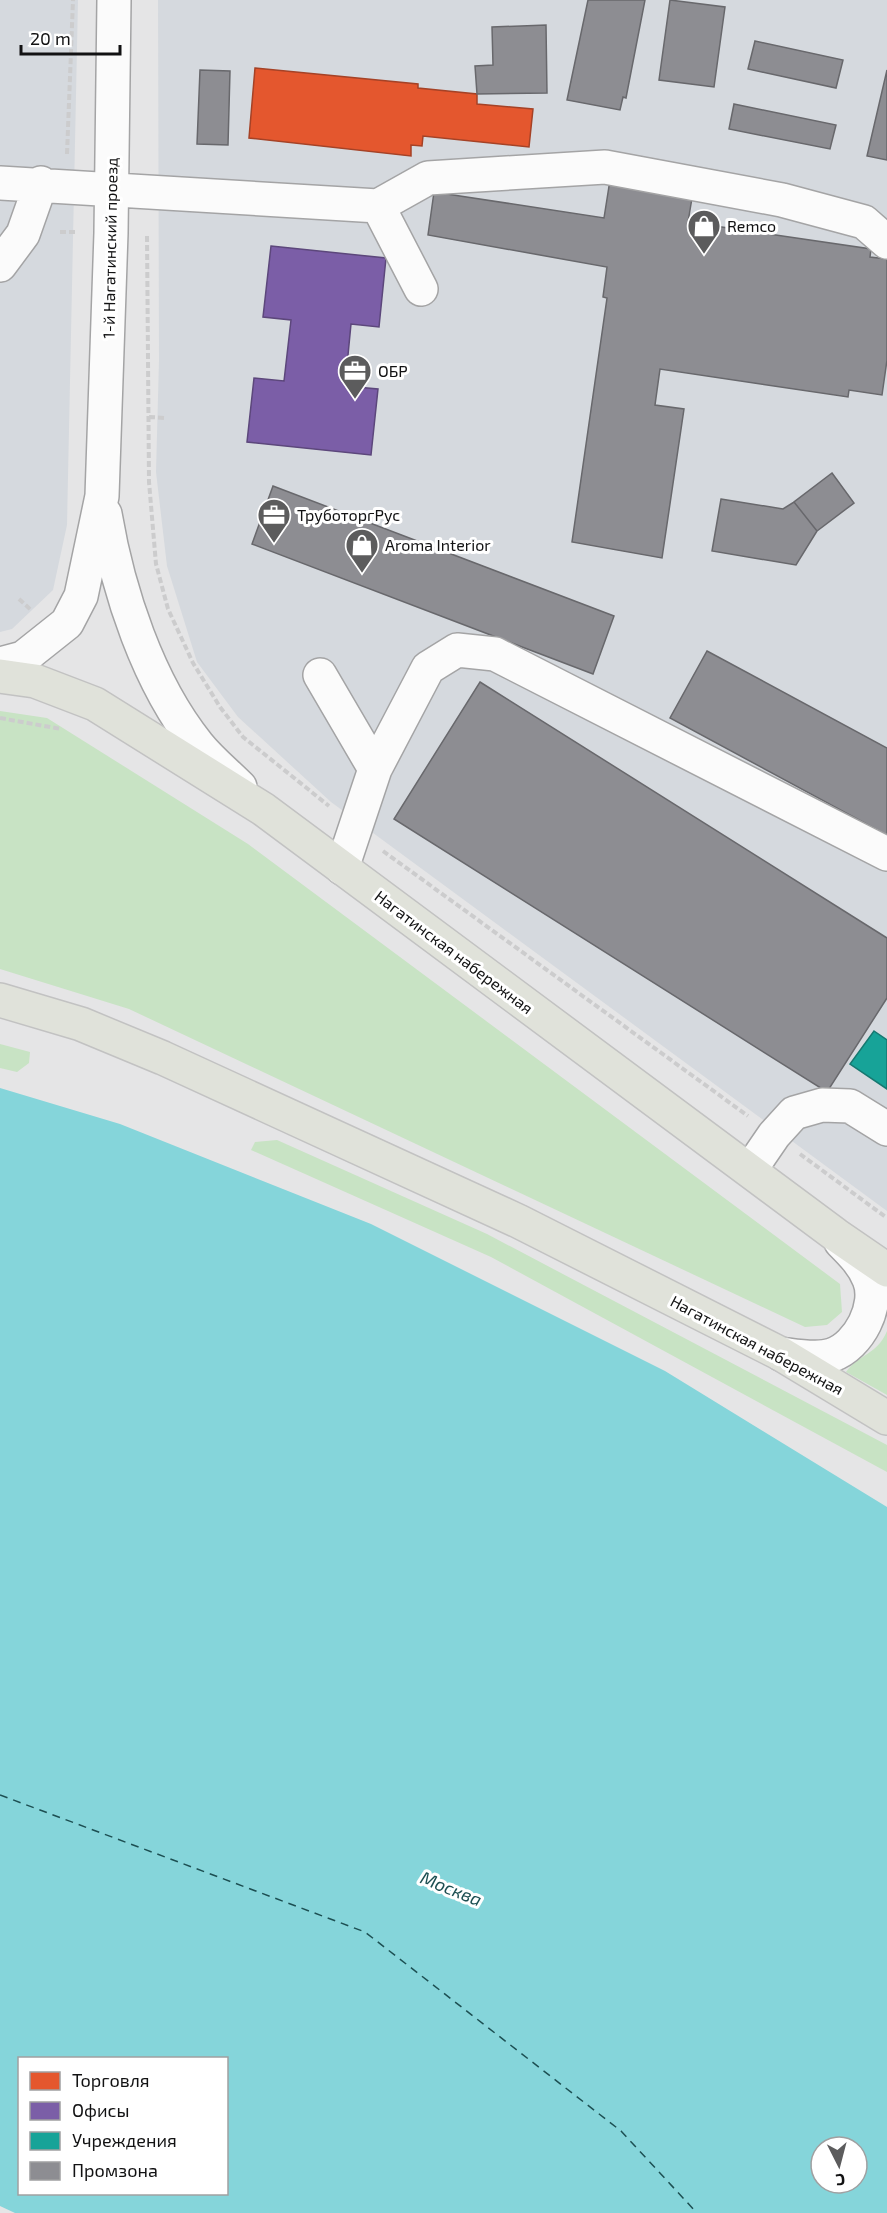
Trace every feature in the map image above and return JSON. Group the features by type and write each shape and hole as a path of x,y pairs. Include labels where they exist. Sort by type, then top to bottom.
{"main road":[{"name":"Нагатинская набережная","path":"0,676 35,681 94,705 263,809 836,1236 887,1270"},
{"name":"Нагатинская набережная","path":"0,1000 81,1024 163,1058 518,1221 781,1354 887,1418"}],"street":[{"name":"1-й Нагатинский проезд","path":"102,496 114,0"},
{"path":"0,183 54,184 197,196 378,206 428,178 605,167 782,200 864,222 887,242"},
{"path":"0,265 23,234 54,184"},
{"path":"378,206 421,289"},
{"path":"0,664 23,658 67,623 81,596 102,496"},
{"path":"102,496 111,549 124,602 165,696 198,745 263,809"},
{"path":"342,868 375,769 428,668 457,650 495,654 887,854"},
{"path":"320,675 375,769"},
{"path":"750,1170 774,1135 794,1113 822,1105 850,1106 887,1129"},
{"path":"781,1354 808,1357 832,1355 849,1344 864,1325 872,1301 870,1281 860,1262 836,1236"}],"path":[{"path":"54,184 73,0"},
{"path":"149,417 166,418"},
{"path":"0,718 71,731"}],"shaded area":[{"path":"0,0 78,0 67,525 53,590 12,629 0,632"},
{"path":"158,0 887,0 887,1211 331,802 238,717 197,662 167,566 156,472 159,360"}],"green space":[{"path":"0,711 47,718 248,844 840,1284 842,1312 827,1325 805,1327 129,1009 0,969"},
{"path":"0,1044 30,1052 29,1063 17,1072 0,1068"},
{"path":"277,1140 487,1234 887,1445 887,1472 491,1257 251,1150 255,1142"},
{"path":"887,1331 887,1395 846,1372 856,1361 878,1345"}],"water":[{"name":"Москва","path":"0,1088 120,1124 371,1224 665,1371 887,1507 887,2213 15,2213 0,2206"}],"building: Торговля":[{"path":"255,68 418,84 418,88 477,94 477,104 533,109 529,147 423,136 422,146 411,145 411,156 249,138"}],"building: Офисы":[{"path":"271,246 386,258 379,327 351,324 345,386 378,389 371,455 247,442 254,378 284,381 291,320 263,317"}],"building: Учреждения":[{"path":"874,1031 887,1040 887,1089 850,1064"}],"building: Промзона":[{"path":"588,0 645,0 626,98 623,97 620,110 567,100"},
{"path":"670,0 725,7 714,87 659,80"},
{"path":"546,25 547,93 477,94 475,66 493,65 492,27"},
{"path":"755,41 843,60 836,88 748,69"},
{"path":"200,70 230,71 228,145 197,144"},
{"path":"887,70 887,160 867,156"},
{"path":"734,104 836,125 830,149 729,129"},
{"path":"610,180 693,192 688,222 871,249 870,257 887,259 887,360 882,395 849,390 848,397 660,369 655,405 684,409 662,558 572,542 607,298 603,297 607,267 428,235 434,192 604,218"},
{"path":"832,473 854,503 817,531 794,502"},
{"path":"273,486 614,616 593,674 252,544"},
{"path":"721,499 783,509 794,502 817,531 796,565 712,551"},
{"path":"707,651 887,748 887,835 670,718"},
{"path":"480,682 887,938 887,998 827,1092 394,819"}],"ferry route":[{"path":"0,1795 365,1932 621,2131 697,2213"}],"place":[{"name":"Remco","path":"704,255"},
{"name":"ОБР","path":"355,400"},
{"name":"ТруботоргРус","path":"274,544"},
{"name":"Aroma Interior","path":"362,574"}]}
